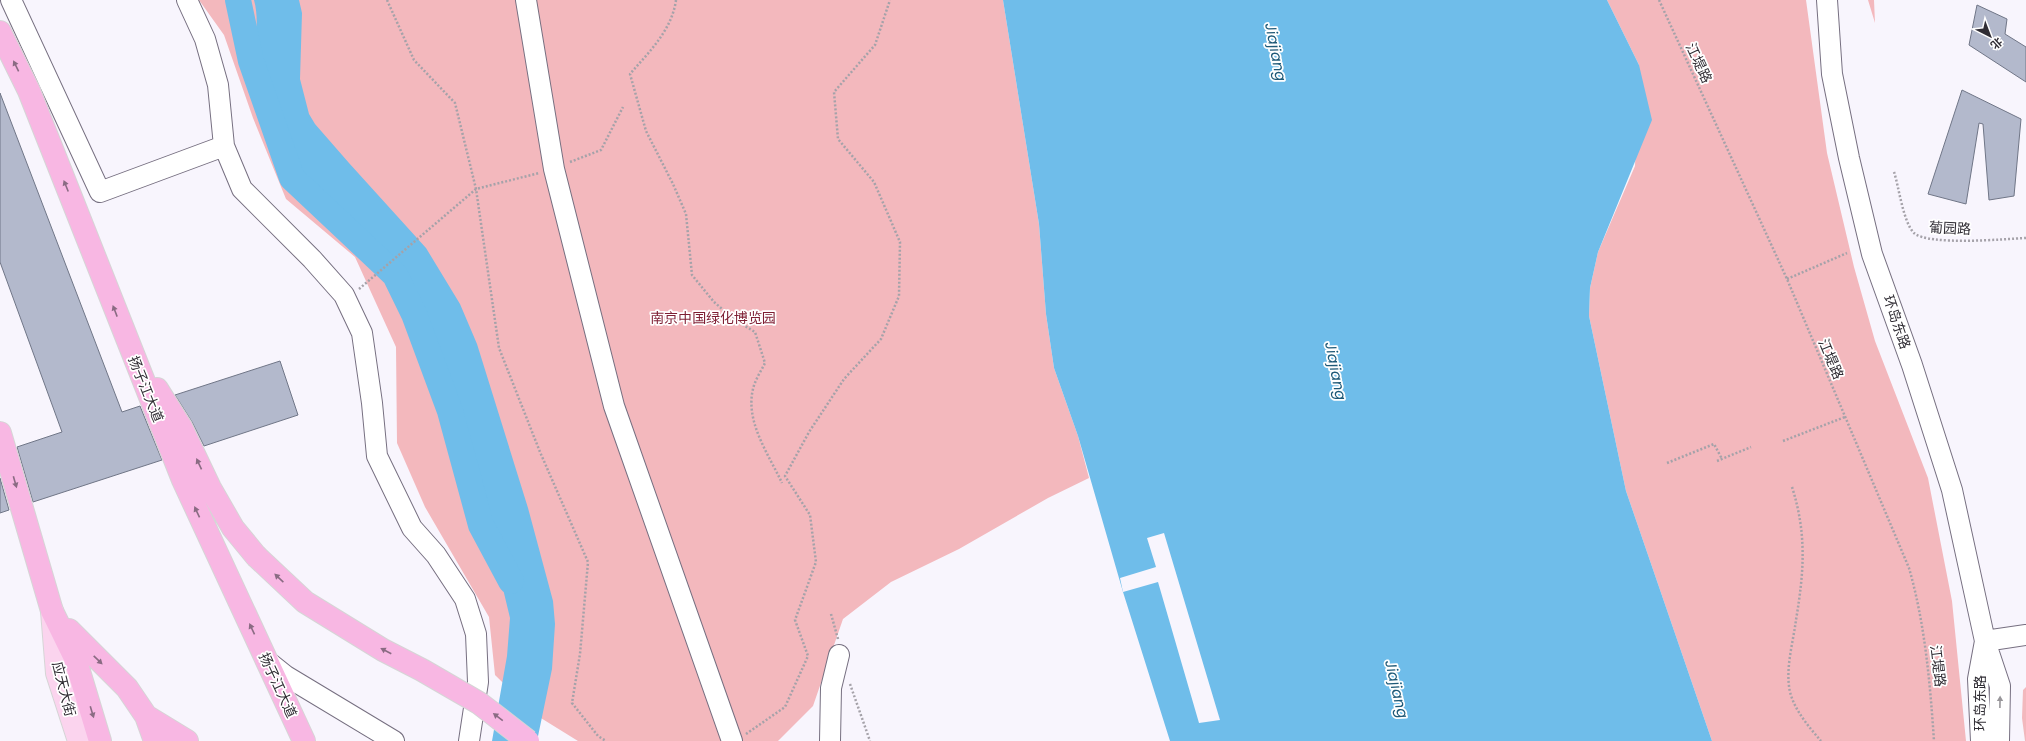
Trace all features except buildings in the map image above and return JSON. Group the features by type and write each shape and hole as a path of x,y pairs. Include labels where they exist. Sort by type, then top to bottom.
{"highway":[{"name":"扬子江大道","path":"0,32 29,91 129,347 183,480 304,741"},
{"path":"129,347 181,427 210,488 233,528 256,556 305,602 370,642 479,703 528,741"},
{"path":"2,439 52,611 75,658 100,741"},
{"path":"52,611 127,688 146,716 155,741"},
{"path":"146,716 187,741"}],"main road":[{"name":"应天大街","path":"52,611 57,673 79,741"}],"street":[{"path":"11,0 100,192 224,146"},
{"path":"187,0 205,39 218,85 224,146 242,189 312,259 344,296 362,333 372,403 377,456 412,528 436,555 465,599 476,634 478,682 468,741"},
{"path":"526,0 554,169 614,406 737,739"},
{"name":"环岛东路","path":"1827,0 1832,74 1850,165 1872,254 1912,365 1952,490 1985,641 2000,686 1999,741"},
{"path":"1985,641 2026,635"},
{"name":"环岛东路","path":"1981,741 1978,679 1985,641"},
{"path":"830,741 831,688 839,655"},
{"path":"266,660 286,676 394,741"}],"path":[{"path":"387,0 414,60 455,103 476,189 499,348 540,452 588,562 580,654 572,703 598,736 606,741"},
{"path":"676,0 675,10 659,41 630,74 646,131 674,184 686,214 692,275 714,302 734,320 754,332 764,363 753,389 752,413 764,449 773,462 782,483"},
{"path":"737,739 785,707 808,656 795,620 816,562 810,515 785,476 809,432 844,379 881,339 899,296 900,242 874,182 838,140 834,92 875,45 890,0"},
{"name":"江堤路","path":"1659,0 1787,279 1910,568 1920,610 1931,685 1934,741"},
{"path":"363,288 476,189 554,169 601,150 623,107"},
{"name":"葡园路","path":"1894,172 1908,222 1914,233 1924,238 1941,240 2026,238"},
{"path":"1787,279 1846,253"},
{"path":"1783,440 1845,417"},
{"path":"1667,462 1714,444 1722,459"},
{"path":"1717,461 1751,447"},
{"path":"1792,487 1802,530 1804,554 1802,581 1788,677 1791,694 1797,709 1808,726 1821,741"}],"green space":[{"name":"南京中国绿化博览园","path":"199,0 1003,0 1039,224 1046,314 1054,368 1078,436 1089,478 1048,498 959,549 891,582 843,619 813,706 778,741 578,741 536,715 495,675 489,617 425,507 397,443 396,347 355,257 286,199 253,118 224,35"},
{"path":"1607,0 1806,0 1827,153 1854,267 1875,341 1928,478 1952,601 1966,741 1712,741 1626,491 1589,316 1590,288 1598,252 1635,166 1639,65"},
{"path":"1868,0 1874,0 1875,23"},
{"path":"2026,687 2025,741 2022,718 2023,690"}],"water":[{"path":"254,0 299,0 302,13 300,79 309,114 315,124 349,163 426,248 460,304 477,344 528,508 553,601 555,624 552,669 537,741 492,741 507,656 510,618 485,514 436,355 420,321 391,272 280,147 261,105 256,86 254,68 257,19"},
{"name":"Jiajiang","path":"1003,0 1607,0 1639,65 1652,120 1598,252 1590,288 1589,316 1626,491 1712,741 1170,741 1123,592 1078,436 1054,368 1046,314 1039,224"}],"pier":[{"path":"1164,533 1220,720 1199,723 1158,582 1123,592 1120,578 1156,567 1147,538"}],"waterway":[{"path":"238,0 251,61 292,178 395,275 414,314 450,411 481,525 511,581"}]}
